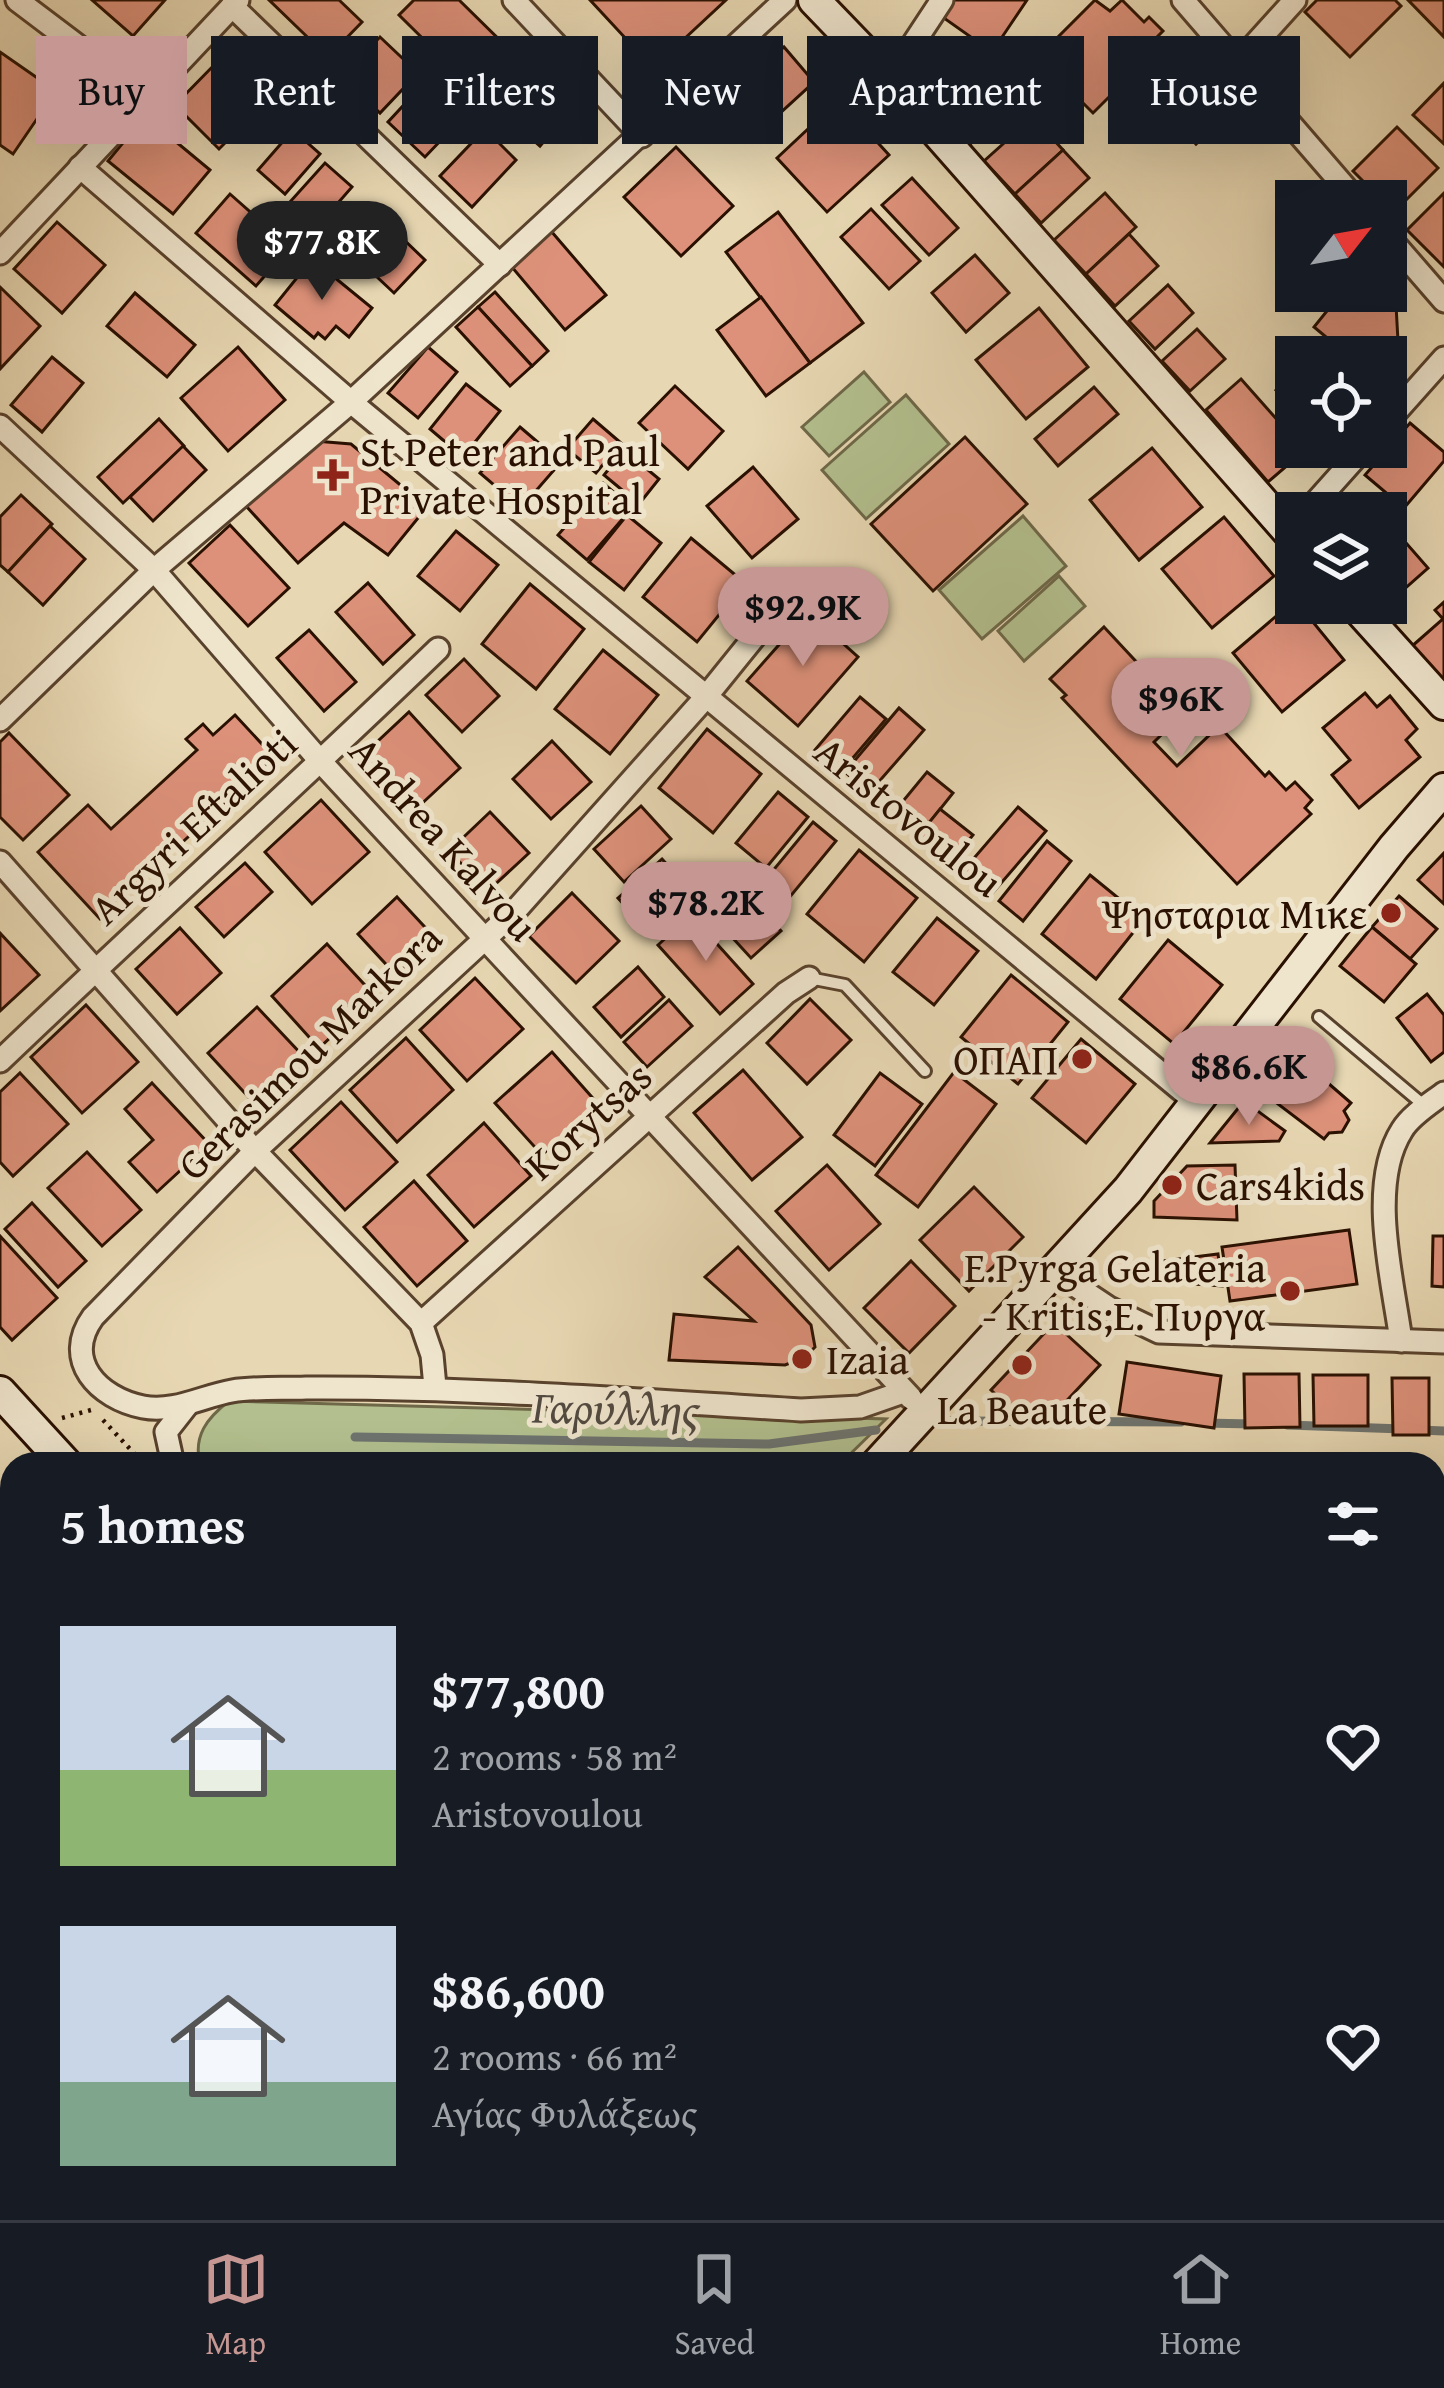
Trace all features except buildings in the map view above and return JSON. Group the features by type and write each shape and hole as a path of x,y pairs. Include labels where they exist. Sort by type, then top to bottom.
{"main road":[{"path":"814,0 849,36"},
{"path":"949,144 1275,503"},
{"path":"1372,624 1444,704"},
{"path":"884,1452 914,1401 1055,1272 1128,1190 1444,788"},
{"path":"0,1392 55,1452"}],"street":[{"path":"17,0 65,36"},
{"path":"514,0 622,114"},
{"path":"747,36 785,0"},
{"path":"918,36 942,0"},
{"path":"1183,0 1214,36"},
{"path":"1262,36 1295,0"},
{"path":"187,53 235,3 500,266"},
{"path":"1300,134 1340,180"},
{"path":"0,254 101,144"},
{"path":"0,720 154,569 351,402 634,144"},
{"name":"Aristovoulou","path":"80,167 351,402 1197,1103"},
{"path":"1407,259 1444,302"},
{"path":"1407,399 1444,358"},
{"name":"Andrea Kalvou","path":"0,426 154,569 321,762 914,1401"},
{"path":"1327,492 1347,468"},
{"name":"Gerasimou Markora","path":"188,1403 147,1408 119,1400 95,1383 84,1364 82,1332 255,1151 515,911 705,698 777,609"},
{"name":"Argyri Eftalioti","path":"0,1060 438,649"},
{"path":"0,862 255,1151 421,1323 432,1355 434,1388"},
{"name":"Korytsas","path":"421,1323 786,993 809,978"},
{"path":"1401,1341 1383,1207 1402,1129 1435,1100"},
{"path":"1055,1272 1109,1308 1159,1332 1444,1342"},
{"path":"170,1452 166,1432 188,1403 246,1389 434,1388 801,1410 914,1401"}],"lane":[{"path":"809,978 845,985 925,1071"},
{"path":"1319,1016 1435,1100"}],"path":[{"path":"62,1419 94,1409 133,1452"}],"green space":[{"path":"864,372 890,402 829,456 802,427"},
{"path":"906,395 949,444 866,519 822,470"},
{"path":"1023,516 1066,566 982,639 939,590"},
{"path":"1059,576 1085,606 1024,661 998,631"},
{"path":"229,1401 886,1419 852,1452 199,1452 204,1428"}],"waterway":[{"name":"Γαρύλλης","path":"948,1421 1181,1422"},
{"name":"Γαρύλλης","path":"1204,1423 1253,1424"},
{"name":"Γαρύλλης","path":"1287,1425 1403,1429"},
{"name":"Γαρύλλης","path":"355,1437 769,1444 876,1430"},
{"name":"Γαρύλλης","path":"1419,1430 1444,1431"}],"place":[{"name":"St Peter and Paul Private Hospital","path":"333,475"},
{"name":"Ψησταρια Μικε","path":"1391,913"},
{"name":"ΟΠΑΠ","path":"1082,1059"},
{"name":"Cars4kids","path":"1172,1185"},
{"name":"E.Pyrga Gelateria - Kritis;Ε. Πυργα","path":"1290,1291"},
{"name":"Izaia","path":"802,1359"},
{"name":"La Beaute","path":"1022,1365"}]}
